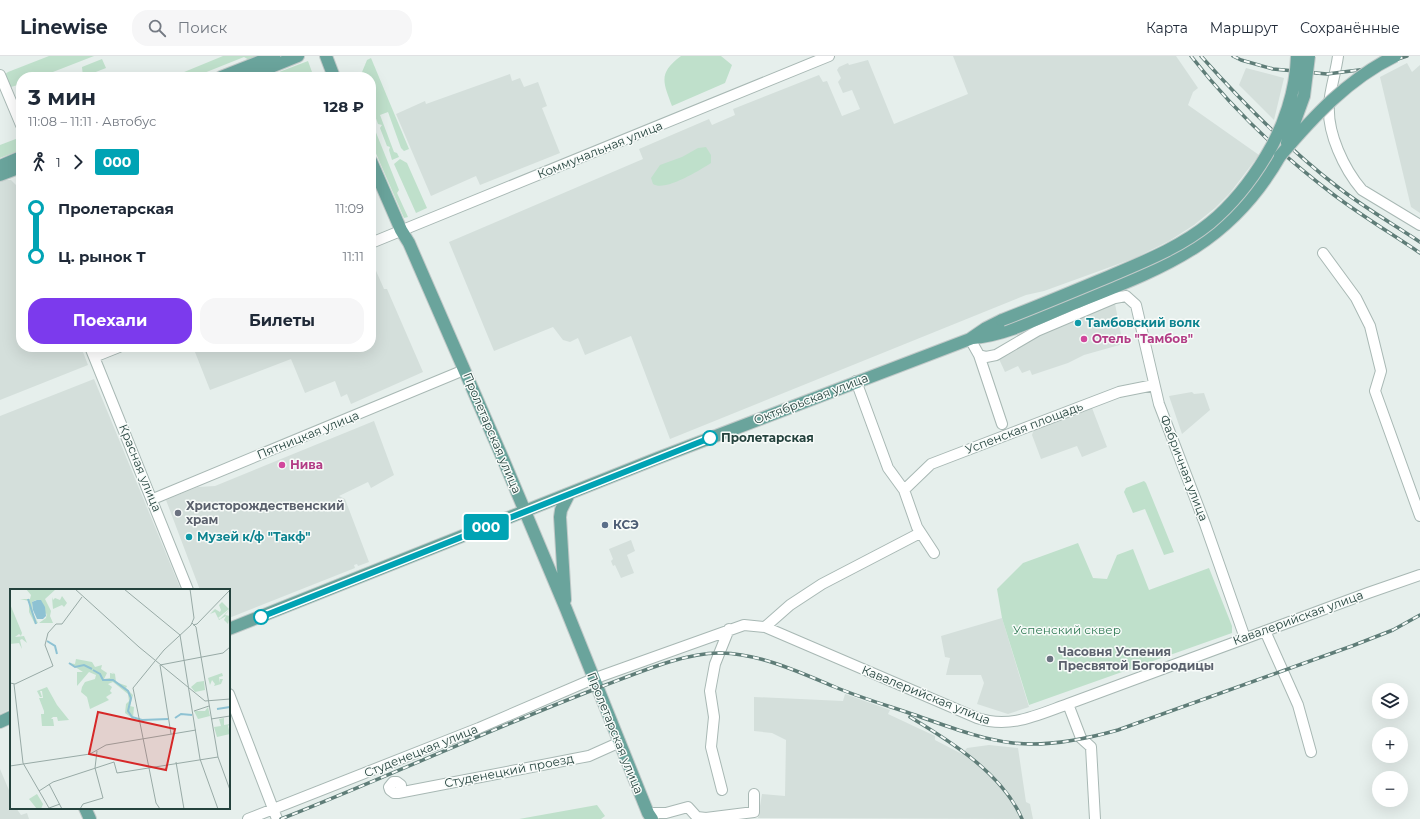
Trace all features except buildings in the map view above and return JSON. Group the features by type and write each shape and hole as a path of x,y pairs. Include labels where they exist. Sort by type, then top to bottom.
{"main road":[{"path":"234,72 274,56"},
{"path":"258,72 298,56"},
{"path":"326,56 332,72"},
{"path":"1004,326 1149,259 1187,239 1211,222 1243,189 1271,147 1287,109 1293,84 1297,56"},
{"path":"1004,326 1157,270 1192,251 1219,231 1248,203 1265,181 1280,156 1295,124 1304,96 1309,56"},
{"path":"1280,156 1300,133 1342,91 1369,70 1395,56"},
{"path":"0,166 16,165"},
{"path":"0,175 16,167"},
{"name":"Пролетарская улица","path":"376,172 401,230 409,243 525,512 566,609 618,743 650,817"},
{"name":"Октябрьская улица","path":"230,629 856,381 970,339 986,328 1004,326"},
{"path":"566,609 560,517 561,510 569,494"},
{"path":"0,722 10,717"},
{"path":"85,809 90,819"}],"street":[{"path":"1338,56 1329,107 1337,150 1356,183 1362,190 1420,225"},
{"name":"Коммунальная улица","path":"376,241 823,57"},
{"path":"0,75 16,113"},
{"path":"1323,253 1356,298 1370,326 1381,371 1376,391 1420,516"},
{"name":"Фабричная улица","path":"979,355 991,356 1037,331 1121,296 1129,298 1136,305 1159,404 1203,518 1245,638"},
{"path":"970,339 979,355 1002,424"},
{"name":"Красная улица","path":"92,352 153,499 188,589"},
{"path":"94,357 106,352"},
{"name":"Пятницкая улица","path":"153,499 464,370"},
{"path":"856,381 888,468 904,490 920,532 934,553"},
{"name":"Успенская площадь","path":"904,490 931,464 1119,392 1154,385"},
{"path":"765,627 790,605 822,584 920,532"},
{"name":"Кавалерийская улица","path":"592,679 729,629 744,625 765,627 988,721 1002,723 1019,721 1420,575"},
{"path":"722,790 711,747 714,718 710,691 715,664 729,629"},
{"path":"1265,631 1298,705 1311,752"},
{"name":"Студенецкая улица","path":"248,819 479,728 592,679"},
{"path":"230,697 277,819"},
{"path":"1068,704 1081,738 1091,747 1096,819"},
{"name":"Студенецкий проезд","path":"398,793 589,756 618,743"},
{"path":"650,817 688,807 697,817 706,818 754,812 754,794"}],"shaded area":[{"path":"953,56 1176,56 1198,88 1193,92 1188,105 1259,155 1230,193 1215,208 1194,225 1169,241 1135,258 1044,291 1026,295 670,439 631,336 585,355 578,338 570,342 563,340 553,327 494,351 449,242 643,159 639,149 709,119 712,125 735,115 733,109 819,75 823,82 827,81 842,116 860,109 852,90 843,93 838,82 841,78 837,70 839,67 848,63 849,65 868,60 894,124 968,94"},
{"path":"1407,63 1412,72 1420,65 1420,213 1411,207 1380,77"},
{"path":"1246,68 1284,78 1274,120 1239,85"},
{"path":"510,74 512,81 520,78 524,87 538,82 547,106 542,108 560,153 480,185 476,176 431,196 396,114 425,101 426,104"},
{"path":"4,180 11,180 16,185 16,352 83,352 88,365 0,400 0,182"},
{"path":"376,271 384,289 387,289 423,372 351,404 347,394 341,397 335,381 305,393 291,359 210,390 195,352 376,352"},
{"path":"1112,302 1115,304 1123,344 1084,355 1068,363 1032,375 1030,370 1022,373 1018,366 1005,372 999,359 1047,331"},
{"path":"94,379 181,589 10,589 10,709 0,714 0,416"},
{"path":"1192,392 1194,394 1204,393 1210,410 1182,434 1169,396"},
{"path":"1092,408 1107,447 1082,457 1077,446 1041,459 1032,435 1034,429"},
{"path":"374,421 394,475 371,488 368,482 339,496 345,499 369,562 358,566 357,564 354,565 355,568 230,618 230,589 200,589 166,500 198,487 215,486"},
{"path":"631,540 635,551 627,555 634,573 621,578 615,565 613,566 611,561 613,559 609,549"},
{"path":"1002,618 1029,707 1008,714 977,704 984,683 981,675 946,675 950,658 945,657 941,636"},
{"path":"845,694 890,710 888,714 935,736 935,740 962,754 967,748 989,745 1018,748 1026,802 1030,804 1033,819 758,818 762,794 785,796 786,740 772,733 754,731 754,697 843,701"},
{"path":"0,769 10,793 10,809 17,809 21,815 27,813 29,819 0,819"}],"green space":[{"path":"49,56 94,56 53,72 16,72 16,86 11,87 8,86 4,75 8,72"},
{"path":"223,56 257,56 249,60 244,57 206,72 184,72"},
{"path":"681,56 721,56 732,65 725,83 672,106 666,90 664,78 669,68"},
{"path":"371,58 409,149 404,151 401,148 388,112 380,115 394,152 397,153 399,157 392,160 389,150 390,147 387,146 380,128 382,125 378,124 376,118 376,72 362,72 367,60"},
{"path":"102,59 106,68 96,72 82,72 82,67"},
{"path":"308,61 312,72 279,72"},
{"path":"376,132 399,190 397,193 408,217 404,218 376,154"},
{"path":"16,139 16,152 0,158 0,145"},
{"path":"706,147 711,155 711,163 674,183 658,186 653,184 651,178 660,165 682,157 698,148"},
{"path":"400,159 407,163 427,208 416,213 394,164"},
{"path":"1144,481 1174,552 1164,555 1145,509 1133,513 1124,492 1126,488"},
{"name":"Успенский сквер","path":"1078,543 1093,578 1107,579 1117,555 1133,549 1149,590 1209,568 1232,626 1232,633 1029,705 1002,618 997,589 1023,563"},
{"path":"597,805 605,816 601,819 519,819"}],"railway":[{"path":"1191,56 1240,113 1295,164 1314,180 1366,218 1420,253"},
{"path":"1201,56 1250,109 1302,158 1349,195 1420,242"},
{"path":"1233,56 1241,60 1273,69 1327,74 1367,69 1407,56"},
{"path":"281,819 558,704 659,665 691,656 721,653 736,654 765,660 855,695 963,732 1000,741 1039,744 1080,739 1118,730 1352,646 1393,630 1420,615"},
{"path":"910,717 958,748 989,773 1002,787 1022,819"}],"bus line":[{"name":"000","path":"261,617 710,438"}],"place":[{"name":"Тамбовский волк","path":"1078,323"},
{"name":"Отель \"Тамбов\"","path":"1084,339"},
{"name":"Пролетарская","path":"710,438"},
{"name":"Нива","path":"282,465"},
{"name":"Христорождественский храм","path":"178,513"},
{"name":"КСЭ","path":"605,525"},
{"name":"Музей к/ф \"Такф\"","path":"189,537"},
{"name":"Часовня Успения Пресвятой Богородицы","path":"1050,659"}]}
